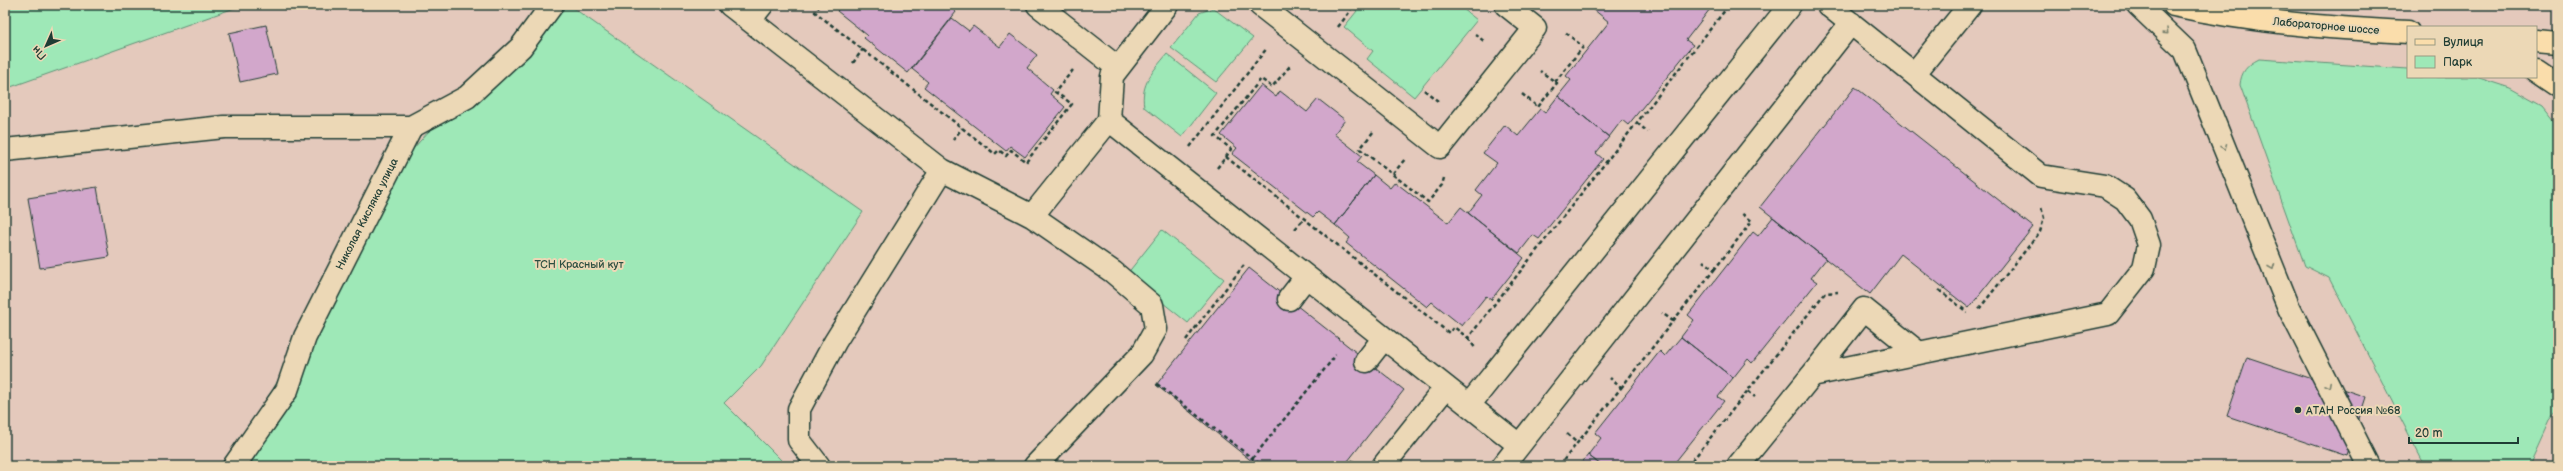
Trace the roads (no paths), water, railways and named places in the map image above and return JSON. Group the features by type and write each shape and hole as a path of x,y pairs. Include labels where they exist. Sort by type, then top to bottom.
{"main road":[{"name":"Лабораторное шоссе","path":"2174,5 2241,18 2324,27 2407,32"},
{"path":"2537,41 2558,43"},
{"path":"2537,72 2558,86"}],"street":[{"path":"5,150 224,127 411,127 467,97 521,47 552,5"},
{"path":"730,5 756,13 942,170 1032,216 1113,272 1152,305 1156,330 1142,354 1035,466"},
{"path":"1038,5 1118,68"},
{"path":"1032,216 1109,120 1112,76 1167,5"},
{"path":"1260,5 1440,147 1535,28 1506,5"},
{"path":"1469,406 1790,5"},
{"path":"1812,375 2108,314 2144,268 2149,245 2140,219 2125,199 2105,186 2041,176 1828,5"},
{"path":"1914,74 1970,5"},
{"path":"2138,5 2185,50 2289,308 2368,466"},
{"path":"1503,466 1851,23"},
{"path":"1109,120 1519,445"},
{"name":"Николая Кисляка улица","path":"234,466 287,390 305,337 411,127"},
{"path":"819,466 799,440 799,409 835,342 942,170"},
{"path":"1289,299 1306,277"},
{"path":"1738,466 1864,309 1919,353"},
{"path":"1366,361 1384,338"},
{"path":"1383,466 1446,387"}],"place":[{"name":"АТАН Россия №68","path":"2298,410"}],"park label":[{"name":"ТСН Красный кут","path":"579,264"}]}
